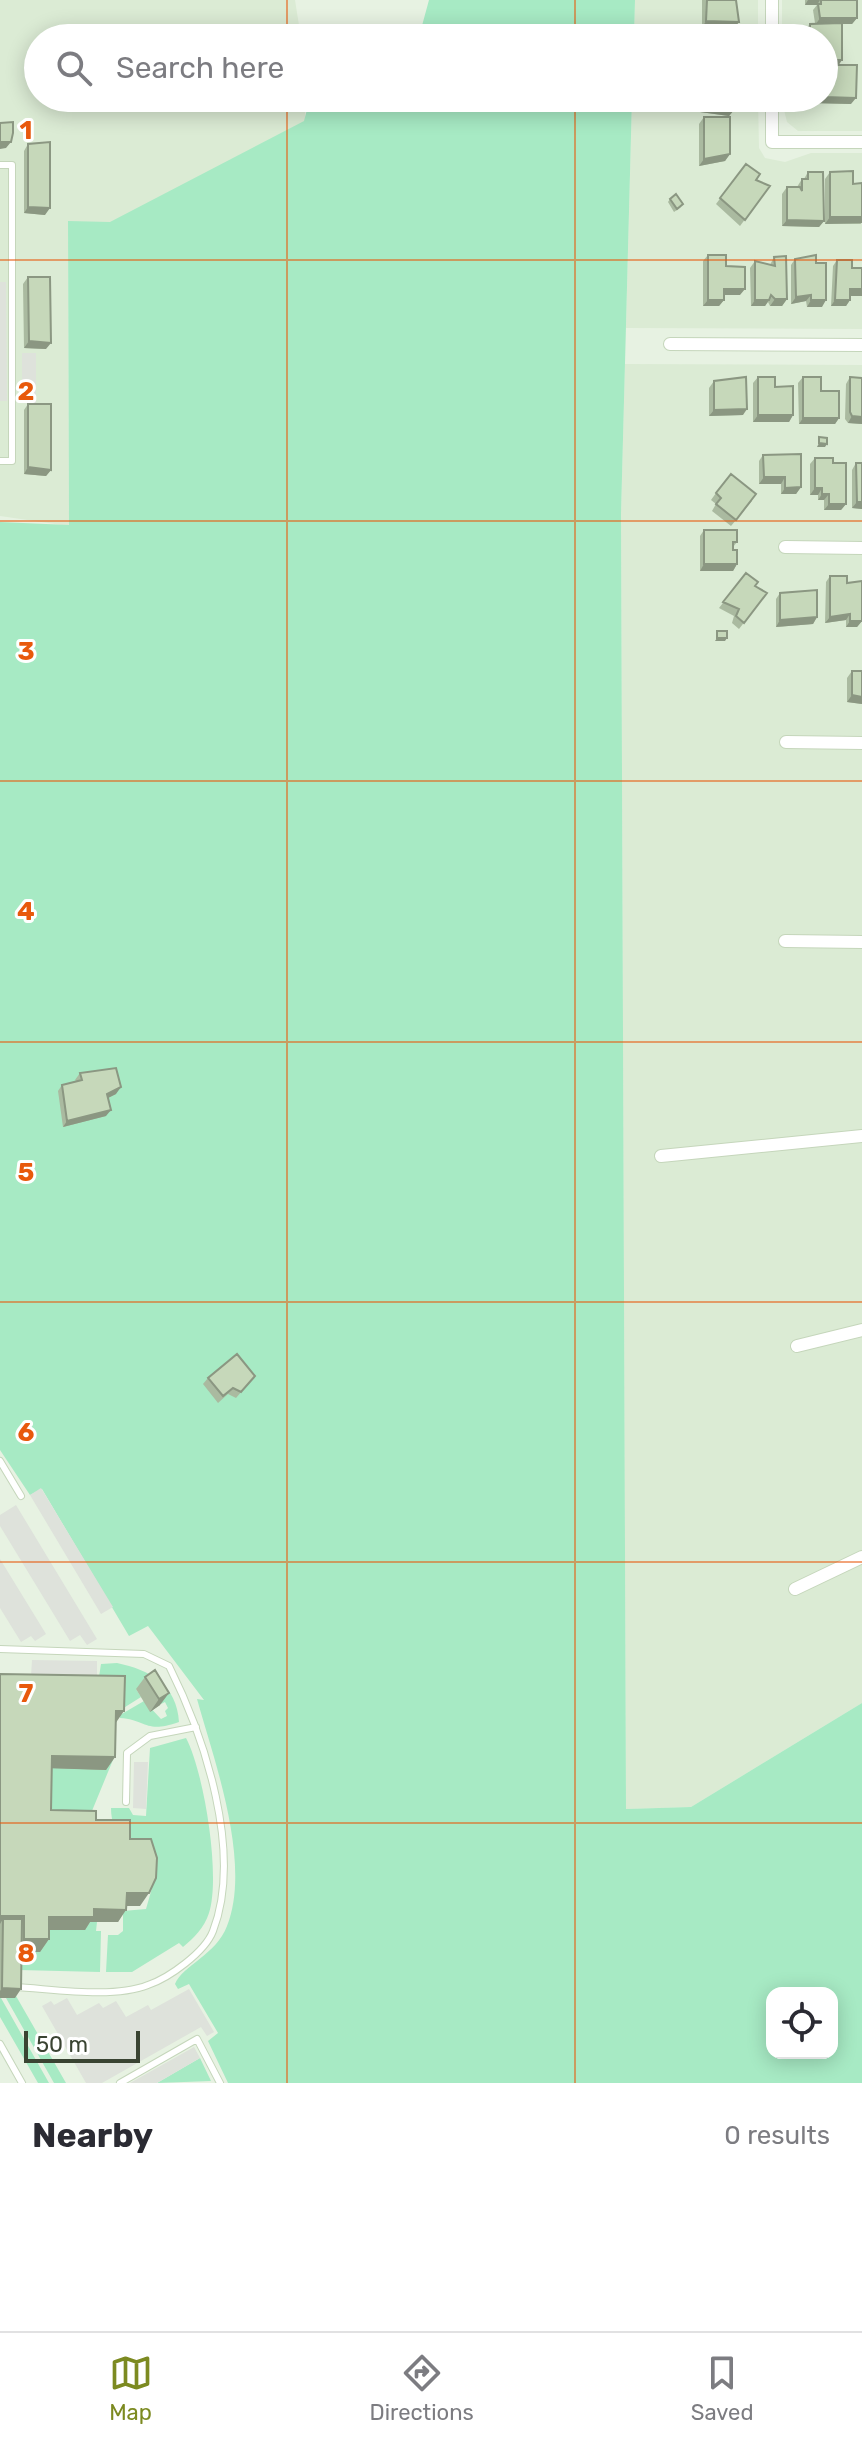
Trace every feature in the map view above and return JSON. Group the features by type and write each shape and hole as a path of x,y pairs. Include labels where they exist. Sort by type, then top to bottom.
{"street":[{"path":"772,0 772,24"},
{"path":"772,112 772,142 862,142"},
{"path":"670,344 862,345"},
{"path":"785,547 862,548"},
{"path":"786,742 862,743"},
{"path":"785,941 862,942"},
{"path":"661,1156 862,1136"},
{"path":"797,1346 862,1330"},
{"path":"795,1589 862,1557"}],"lane":[{"path":"0,165 12,165 12,461 0,461"},
{"path":"0,1461 21,1496"},
{"path":"0,1649 144,1654 169,1666 196,1727 216,1805 224,1883 212,1934 192,1956 148,1985 111,1990 15,1987"},
{"path":"126,1802 127,1753 150,1736 196,1727"},
{"path":"120,2083 197,2039 220,2083"},
{"path":"0,2044 22,2083"}],"shaded area":[{"path":"0,0 295,0 299,24 24,24 24,112 305,112 305,121 110,223 68,222 69,526 0,516"},
{"path":"635,0 758,0 758,24 634,24"},
{"path":"782,0 862,0 862,131 798,131 787,122 784,112 838,112 838,24 782,24"},
{"path":"632,112 758,112 759,148 765,158 785,162 811,153 862,153 862,329 626,328"},
{"path":"0,282 6,282 7,401 0,401"},
{"path":"22,353 36,353 36,404 22,403"},
{"path":"625,364 862,365 862,1703 691,1807 626,1809 621,515"},
{"path":"41,1488 113,1607 101,1614 30,1495"},
{"path":"16,1505 97,1639 87,1645 80,1635 70,1641 0,1526 0,1515"},
{"path":"0,1559 46,1634 35,1641 31,1636 21,1642 0,1608"},
{"path":"32,1660 97,1661 97,1677 31,1676"},
{"path":"134,1762 148,1762 146,1809 133,1808"},
{"path":"189,1989 214,2032 207,2036 201,2027 102,2083 86,2083 42,2006 51,2001 54,2005 67,1998 77,2015 99,2003 103,2008 116,2001 126,2017 148,2005 151,2010"},
{"path":"194,2047 200,2058 157,2083 130,2083"}],"green space":[{"path":"429,0 635,0 634,24 422,24"},
{"path":"306,112 632,112 621,515 626,1809 691,1807 862,1703 862,2083 228,2083 208,2041 218,2033 189,1984 178,1989 175,1984 222,1936 234,1901 233,1843 221,1781 197,1699 204,1700 148,1626 129,1636 42,1489 30,1495 0,1450 0,522 69,525 68,221 110,222 304,121"},
{"path":"117,1663 140,1670 160,1681 173,1698 179,1722 153,1727 120,1718 120,1715 144,1701 161,1719 167,1716 165,1711 168,1708 165,1702 161,1704 136,1689 141,1697 122,1709 99,1677 101,1664"},
{"path":"186,1738 199,1774 209,1824 213,1875 209,1913 198,1932 183,1947 179,1943 132,1972 106,1972 108,1935 118,1935 123,1931 123,1911 146,1909 153,1868 118,1835 111,1808 129,1808 133,1815 146,1816 150,1748"},
{"path":"115,1755 87,1823 42,1822 43,1768"},
{"path":"97,1922 96,1931 101,1931 100,1972 19,1970 15,1952 40,1930"},
{"path":"16,1996 66,2083 54,2083 6,1998"},
{"path":"0,1998 49,2083 38,2083 0,2017"},
{"path":"200,2058 211,2081 157,2083"}],"building":[{"path":"707,0 736,0 739,22 706,21"},
{"path":"821,0 857,0 857,18 820,18 818,4"},
{"path":"842,23 842,60 838,60 838,24 810,24"},
{"path":"838,65 857,65 856,98 838,97"},
{"path":"704,117 730,117 730,154 704,159"},
{"path":"13,122 11,142 0,142 0,123"},
{"path":"50,142 50,208 28,207 28,144"},
{"path":"746,164 760,174 756,180 770,186 745,220 720,198"},
{"path":"853,171 853,184 862,183 862,217 830,217 830,172"},
{"path":"808,172 823,172 824,221 787,220 787,187 800,187 802,191 802,179 808,179"},
{"path":"676,194 683,204 677,209 670,199"},
{"path":"708,255 726,255 726,266 745,267 745,289 724,289 724,300 708,300"},
{"path":"816,255 816,263 826,263 826,300 811,300 811,295 796,297 795,259"},
{"path":"786,256 787,299 775,299 771,295 769,300 755,300 755,261 775,266 774,257"},
{"path":"837,260 852,260 852,268 862,268 862,289 850,289 850,300 835,300"},
{"path":"28,277 50,277 51,343 29,341"},
{"path":"746,377 747,409 714,410 714,381"},
{"path":"758,377 775,377 775,387 793,386 793,415 758,415"},
{"path":"803,377 821,377 821,391 839,391 839,418 803,418"},
{"path":"850,377 862,378 862,417 852,416 850,412"},
{"path":"28,404 51,404 51,470 28,467"},
{"path":"819,437 827,438 827,444 819,443"},
{"path":"801,454 801,487 785,488 785,477 764,477 763,455"},
{"path":"815,458 833,458 833,463 846,463 846,504 829,504 829,494 822,494 822,488 815,488"},
{"path":"856,463 862,463 862,502 857,502"},
{"path":"731,474 756,494 736,520 716,504 721,498 716,493"},
{"path":"704,530 737,530 733,550 737,550 737,564 704,564"},
{"path":"746,573 758,582 755,586 767,593 744,623 736,616 739,609 723,602"},
{"path":"830,576 847,576 847,583 862,581 862,621 850,621 850,614 830,617"},
{"path":"817,590 817,617 780,620 780,593"},
{"path":"717,631 727,631 727,638 717,638"},
{"path":"852,671 862,671 862,697 852,695"},
{"path":"116,1068 121,1087 107,1094 111,1110 67,1121 62,1085 82,1080 80,1073"},
{"path":"237,1354 255,1376 241,1392 233,1388 223,1396 208,1378"},
{"path":"155,1670 169,1693 159,1699 145,1677"},
{"path":"0,1674 125,1676 124,1711 116,1711 115,1757 52,1756 51,1810 96,1811 96,1820 130,1820 130,1839 151,1839 157,1858 156,1878 149,1893 127,1893 126,1910 94,1909 94,1917 49,1917 49,1939 24,1939 24,1916 0,1916"},
{"path":"3,1919 22,1919 21,1989 2,1988"}]}
